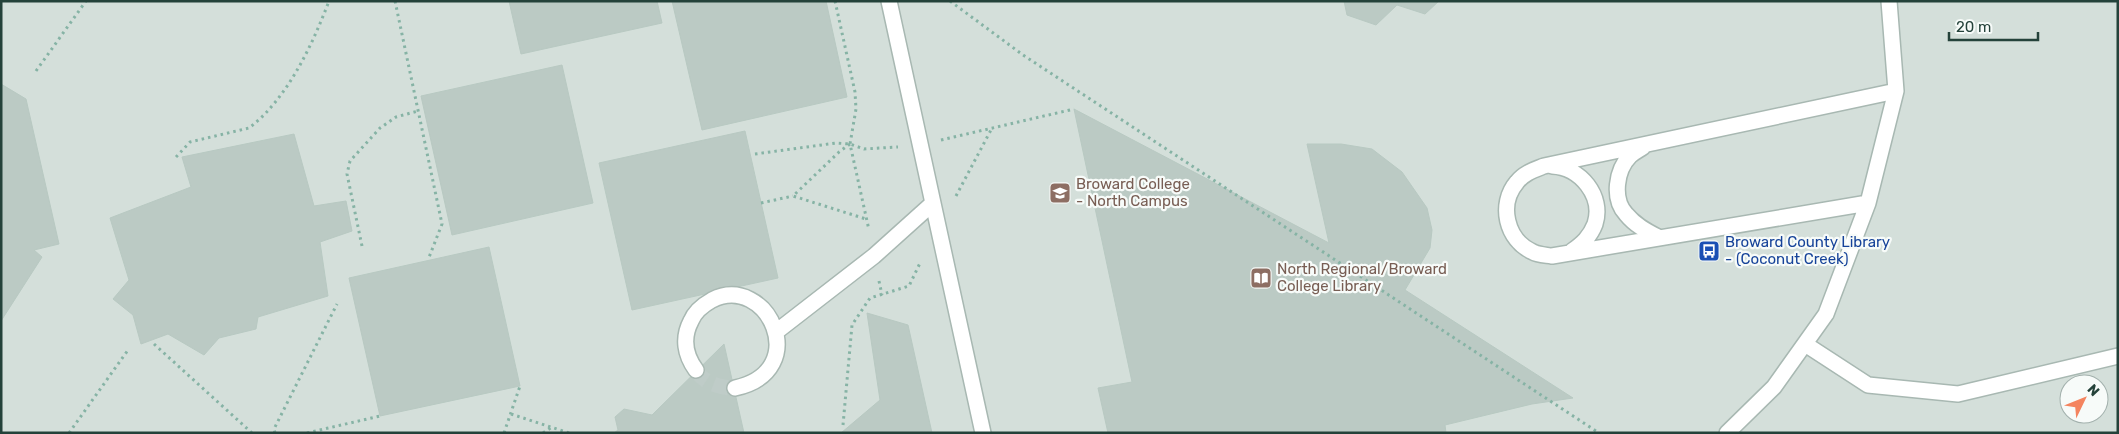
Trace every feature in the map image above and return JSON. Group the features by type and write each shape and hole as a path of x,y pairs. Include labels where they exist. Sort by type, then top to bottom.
{"street":[{"path":"889,1 983,433"},
{"path":"1727,433 1774,386 1826,314 1868,202 1896,91 1889,1"},
{"path":"1868,202 1552,256 1533,252 1517,240 1508,224 1506,208 1509,194 1517,181 1530,171 1544,166 1896,91"},
{"path":"1646,144 1629,156 1619,174 1617,194 1624,212 1639,227 1658,238"},
{"path":"1544,166 1562,167 1578,174 1590,187 1596,204 1595,224 1586,240 1571,252"},
{"path":"776,332 874,256 933,203"},
{"path":"696,370 690,362 685,348 686,333 692,318 702,306 716,299 731,296 746,298 760,306 770,318 776,332 778,347 773,361 765,374 753,383 735,388"},
{"path":"1805,344 1868,385 1958,394 2118,356"}],"path":[{"path":"36,71 86,1"},
{"path":"176,157 190,142 249,128 257,122 289,82 309,46 329,1"},
{"path":"395,1 442,224 428,260"},
{"path":"836,1 855,92 856,109 850,144 882,295"},
{"path":"950,1 1023,56 1599,433"},
{"path":"362,246 347,174 350,161 380,128 396,117 418,111"},
{"path":"843,425 852,325 870,298 909,286 992,128"},
{"path":"793,196 839,152 850,144"},
{"path":"761,203 793,196 866,219"},
{"path":"274,433 274,429 337,304"},
{"path":"154,344 252,433"},
{"path":"69,433 128,350"},
{"path":"504,433 520,386"},
{"path":"511,414 569,433"},
{"path":"307,433 380,416"},
{"path":"543,433 552,427"}],"shaded area":[{"name":"Broward College - North Campus","path":"1,1 2118,1 2118,433 1,433"}],"building":[{"path":"509,1 657,1 662,23 521,54"},
{"path":"672,1 826,1 847,97 702,130"},
{"path":"1344,1 1439,1 1425,14 1397,5 1376,25 1347,15"},
{"path":"562,65 593,203 452,235 421,96"},
{"path":"1,84 26,99 59,244 34,250 42,257 1,321"},
{"name":"North Regional/Broward College Library","path":"1074,109 1329,243 1307,144 1341,144 1372,149 1402,172 1427,208 1432,230 1430,248 1405,290 1573,398 1532,404 1445,425 1446,433 1108,433 1098,388 1132,382"},
{"path":"745,131 778,278 632,310 599,163"},
{"path":"294,134 314,206 346,201 352,231 320,242 328,296 258,317 256,329 219,338 204,355 168,334 141,344 133,315 113,299 129,280 110,218 191,187 182,157"},
{"path":"489,247 520,386 380,416 349,278"},
{"path":"867,313 908,325 932,433 841,433 880,400"},
{"path":"724,344 744,433 614,433 618,430 615,417 624,409 652,415"}],"tunnel":[{"path":"696,370 708,382 735,388"}],"place":[{"name":"Broward College - North Campus","path":"1060,193"},
{"name":"Broward County Library - (Coconut Creek)","path":"1709,251"},
{"name":"North Regional/Broward College Library","path":"1261,278"}]}
